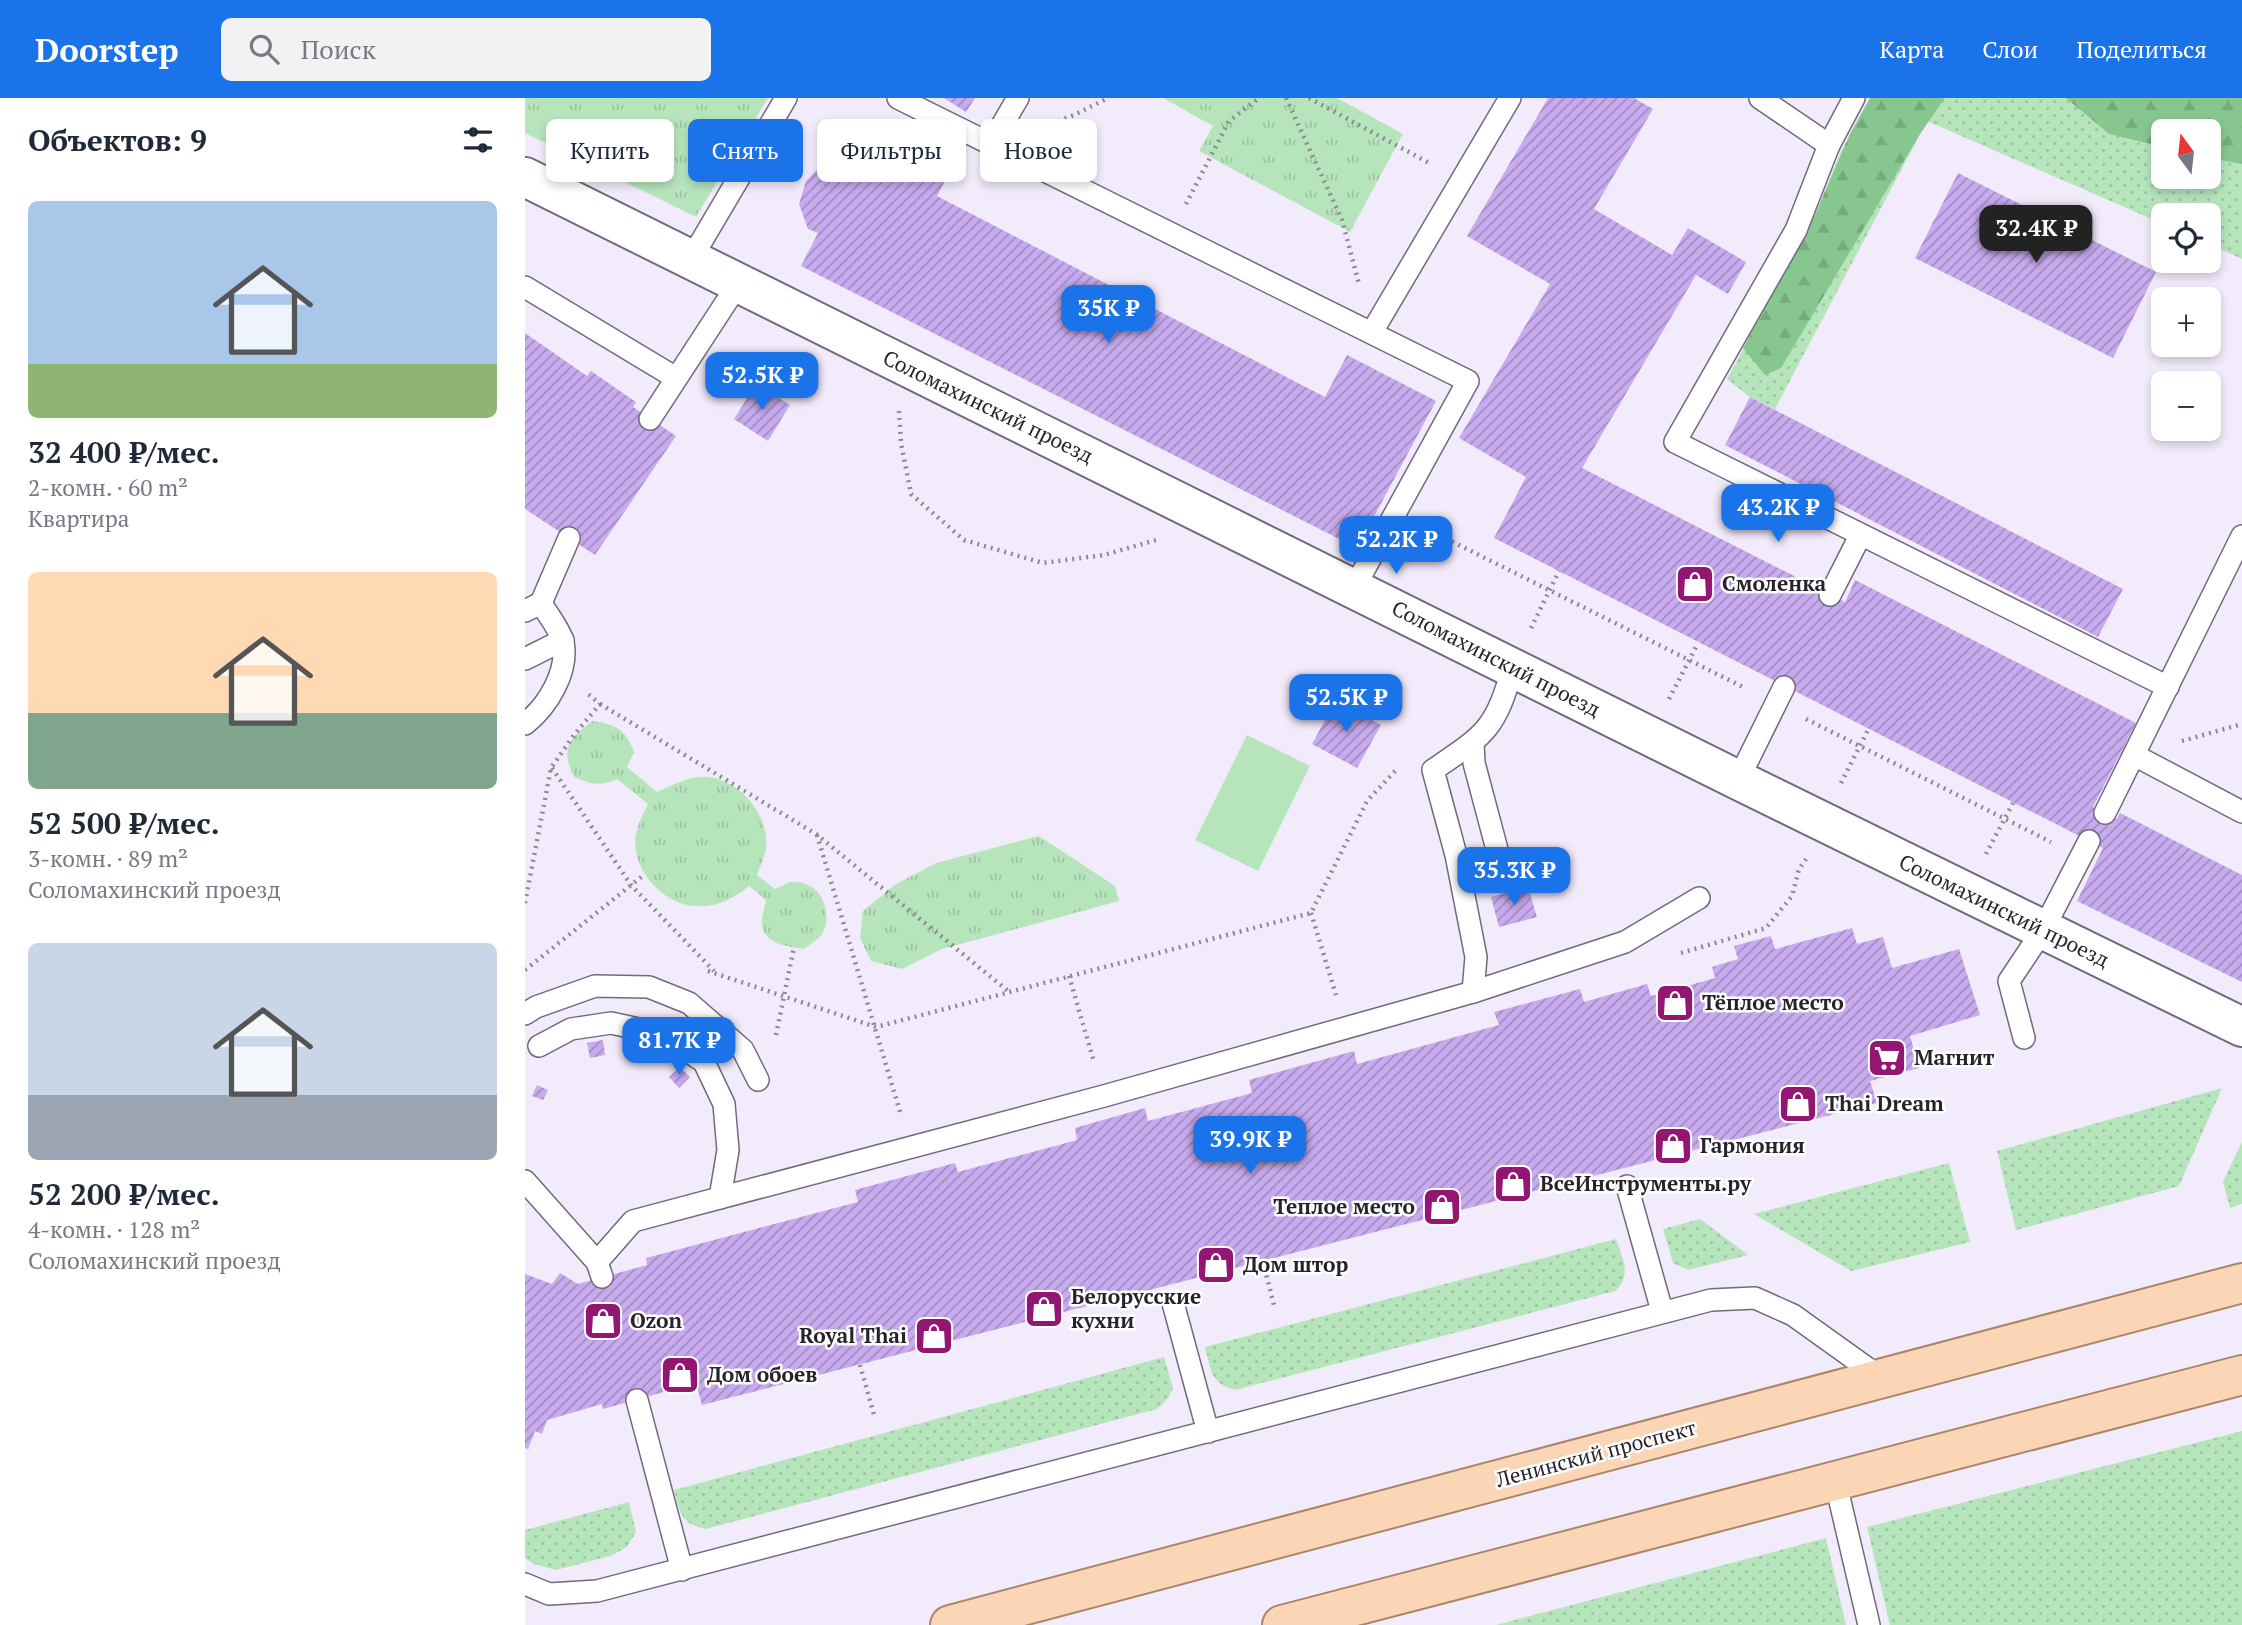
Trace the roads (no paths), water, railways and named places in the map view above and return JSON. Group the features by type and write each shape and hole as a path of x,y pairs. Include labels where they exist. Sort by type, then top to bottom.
{"main road":[{"name":"Ленинский проспект","path":"950,1625 2242,1283"},
{"path":"1282,1625 2242,1375"}],"street":[{"name":"Соломахинский проезд","path":"525,177 1354,588 1520,652 1738,780 2242,1027"}],"lane":[{"path":"691,259 786,98"},
{"path":"898,98 980,139"},
{"path":"1006,119 1018,98"},
{"path":"1372,332 1510,98"},
{"path":"1760,98 1829,145"},
{"path":"1854,98 1829,145 1796,230 1675,442 2168,687"},
{"path":"1068,182 1468,381 1354,588"},
{"path":"650,419 738,284"},
{"path":"525,287 677,377"},
{"path":"1830,595 1860,536"},
{"path":"2105,813 2242,536"},
{"path":"525,724 536,715 562,672 563,640 533,607 569,538"},
{"path":"525,659 563,640"},
{"path":"1473,992 1476,957 1456,855 1433,770 1488,730 1496,717 1520,652"},
{"path":"1738,780 1780,695"},
{"path":"1473,743 1473,763 1503,872"},
{"path":"2134,755 2242,812"},
{"path":"2024,1038 2009,981 2043,930 2085,849"},
{"path":"525,1181 599,1270 633,1221 1104,1096 1473,992 1625,942 1699,898"},
{"path":"525,1014 536,1007 596,986 649,987 689,1003 743,1050 758,1080"},
{"path":"539,1046 571,1029 611,1023 662,1034 704,1062 724,1104 728,1150 720,1198"},
{"path":"1627,1186 1662,1311"},
{"path":"525,1584 549,1594 597,1591 1711,1300 1755,1298 1793,1315 1881,1378"},
{"path":"1173,1303 1208,1432"},
{"path":"637,1400 682,1570"},
{"path":"1835,1480 1869,1625"}],"place":[{"name":"Смоленка","path":"1695,584"},
{"name":"Тёплое место","path":"1675,1003"},
{"name":"Магнит","path":"1887,1058"},
{"name":"Thai Dream","path":"1798,1104"},
{"name":"Гармония","path":"1673,1146"},
{"name":"ВсеИнструменты.ру","path":"1513,1184"},
{"name":"Теплое место","path":"1442,1207"},
{"name":"Дом штор","path":"1216,1265"},
{"name":"Белорусские кухни","path":"1044,1309"},
{"name":"Ozon","path":"603,1321"},
{"name":"Royal Thai","path":"934,1336"},
{"name":"Дом обоев","path":"680,1375"}]}
